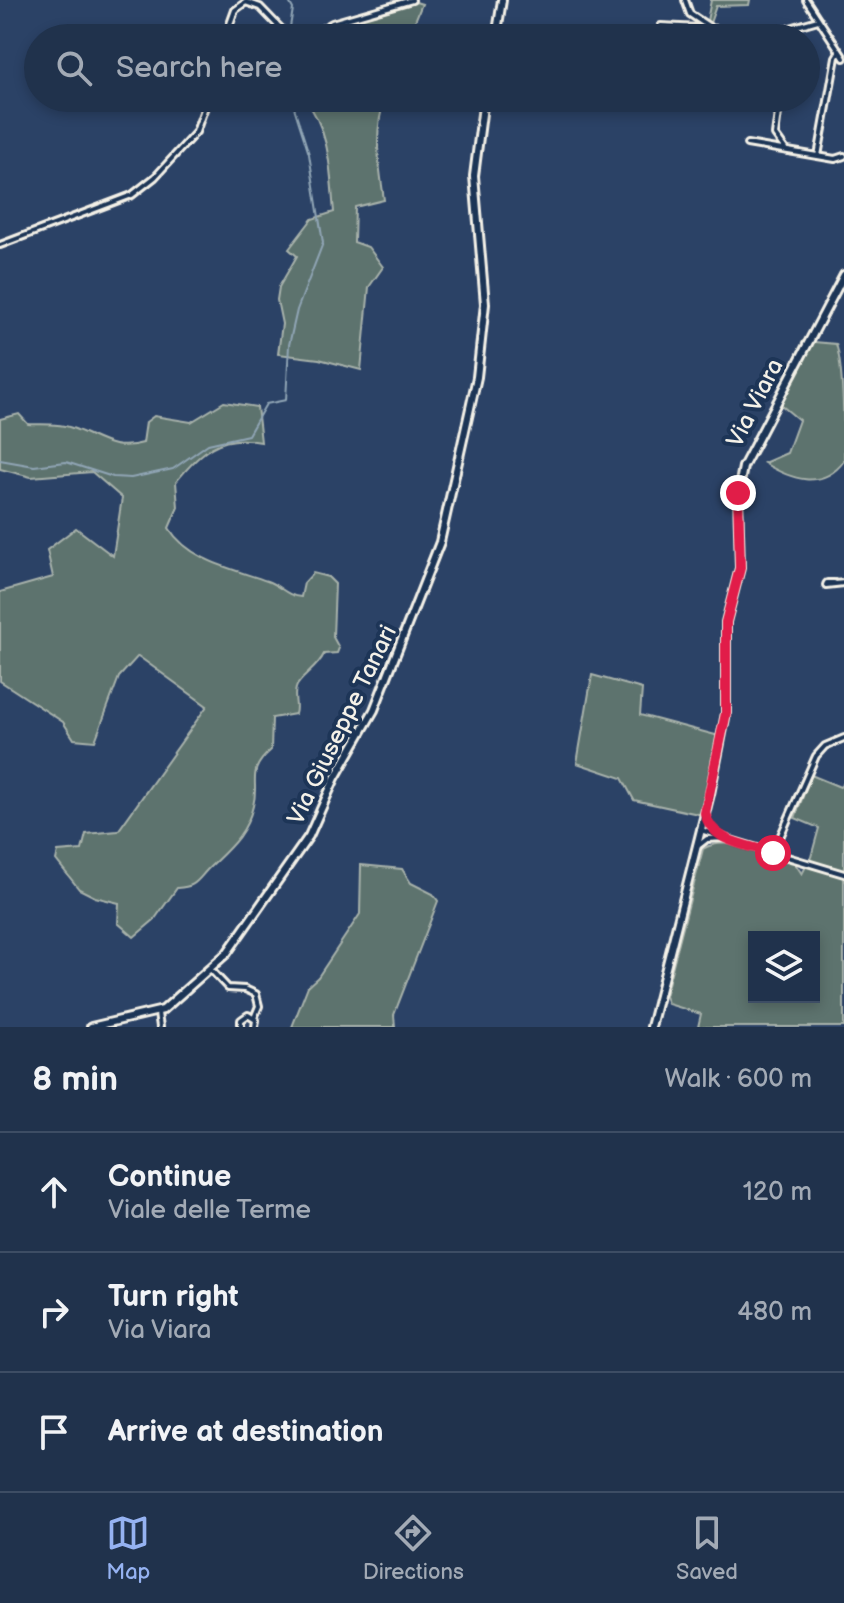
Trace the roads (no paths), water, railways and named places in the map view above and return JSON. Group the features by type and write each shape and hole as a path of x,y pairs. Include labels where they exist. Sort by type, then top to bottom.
{"street":[{"path":"330,24 412,0"},
{"path":"498,24 502,0"},
{"path":"685,0 685,8 697,20 706,24"},
{"path":"806,0 844,58"},
{"path":"230,24 235,10 246,2 260,7 276,24"},
{"path":"806,24 818,20"},
{"path":"818,156 839,52"},
{"path":"0,245 132,195 155,177 196,132 203,112"},
{"name":"Via Giuseppe Tanari","path":"91,1027 158,1013 227,953 309,836 335,778 374,710 440,542 473,401 483,337 484,279 474,196 476,144 482,112"},
{"path":"778,112 775,135 787,150"},
{"path":"747,144 818,156 844,156"},
{"name":"Via Viara","path":"651,1027 705,813 726,713 726,622 740,568 738,493 743,467 844,275"},
{"path":"834,583 844,583"},
{"path":"773,853 816,756 829,743 844,738"},
{"path":"705,813 714,832"},
{"path":"700,832 714,832 724,838 844,874"},
{"path":"700,832 707,839"},
{"path":"695,851 707,839 724,838"},
{"path":"211,970 228,988 251,990 256,994 259,1006 254,1018 255,1027"},
{"path":"158,1013 160,1027"},
{"path":"241,1027 243,1018 254,1018"}],"waterway":[{"path":"288,0 293,9 290,24"},
{"path":"0,460 34,466 66,462 113,477 131,478 173,469 208,444 248,435 266,404 286,400 289,345 297,310 323,243 309,154 296,112"}]}
